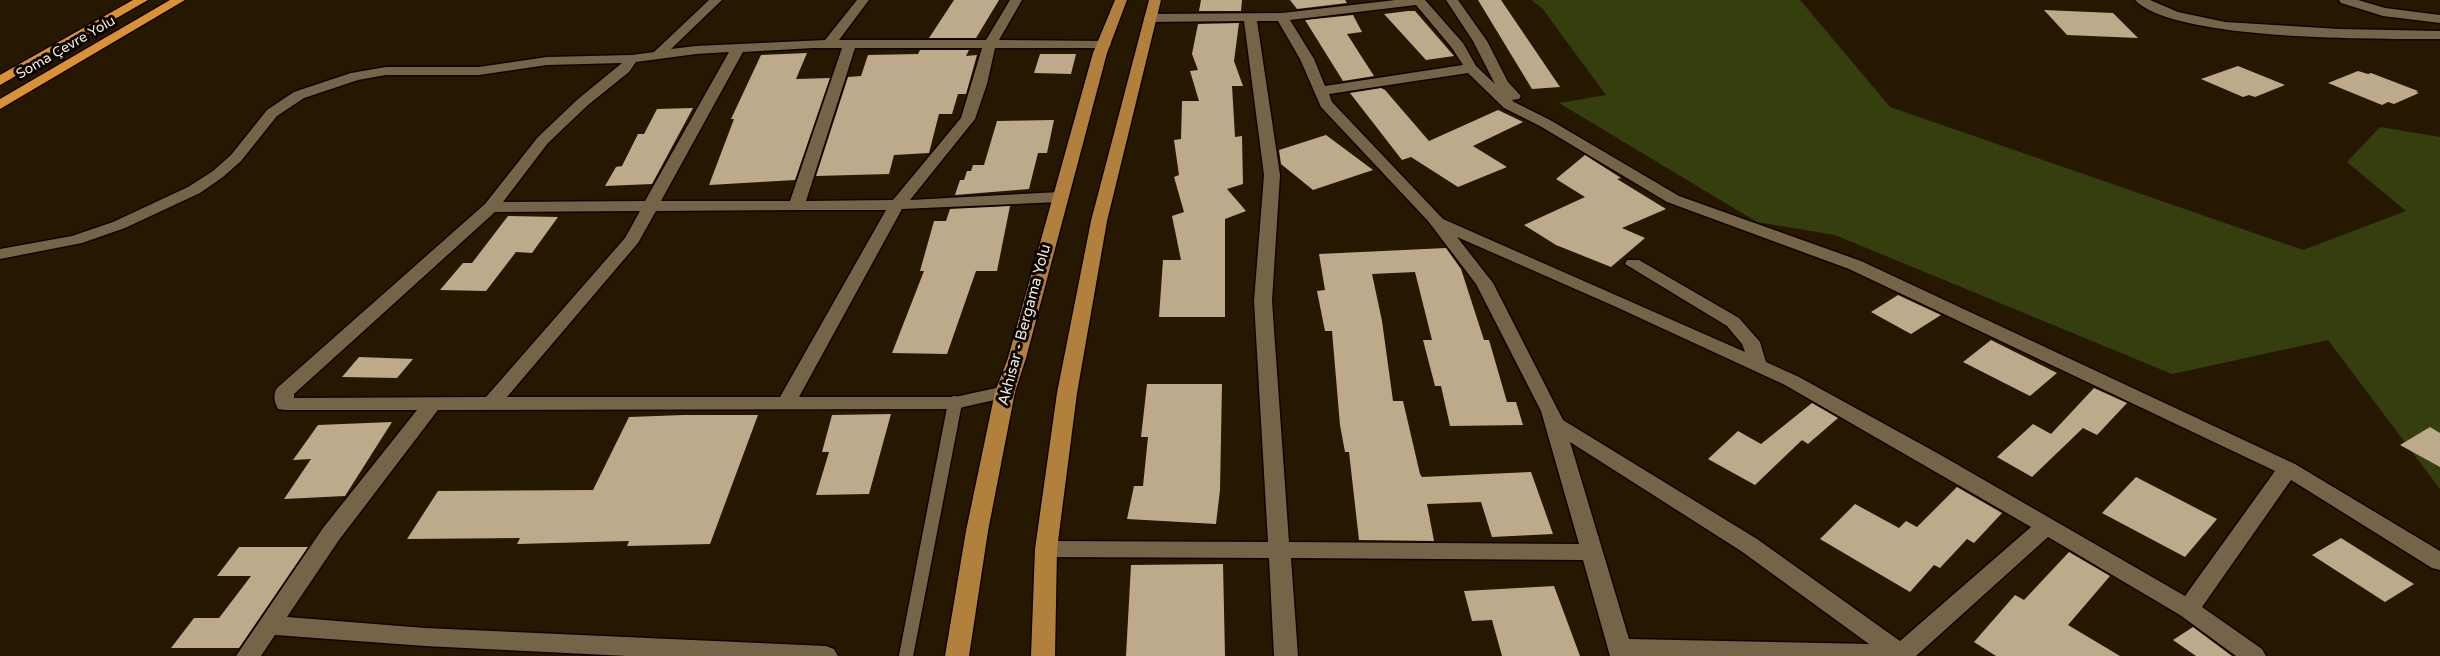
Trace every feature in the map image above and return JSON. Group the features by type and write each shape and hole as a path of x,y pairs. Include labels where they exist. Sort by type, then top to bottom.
{"highway":[{"name":"Soma Çevre Yolu","path":"0,81 142,0"},
{"name":"Soma Çevre Yolu","path":"0,105 179,0"}],"main road":[{"name":"Akhisar - Bergama Yolu","path":"957,656 977,531 1005,392 1017,358 1059,197 1104,44 1121,0"},
{"path":"1043,656 1046,549 1067,393 1099,221 1155,0"}],"street":[{"path":"659,54 716,0"},
{"path":"829,44 863,0"},
{"path":"786,403 897,206 968,119 980,84 989,46 1016,0"},
{"path":"1452,0 1480,41 1502,84 1545,123"},
{"path":"2141,0 2155,8 2207,25 2329,34 2440,35"},
{"path":"2345,0 2384,12 2440,19"},
{"path":"1149,18 1282,17 1419,1 1458,46 1471,68 1509,105 1545,123 1673,199 1855,265 2288,469 2352,506 2440,562"},
{"path":"1250,16 1272,175 1263,301 1286,656"},
{"path":"1282,17 1307,59 1326,104 1437,222 1484,283 1551,411 1621,652 1903,655 2046,526"},
{"path":"0,254 76,240 119,225 194,190 236,158 272,113 299,95 356,76 386,71 479,72 547,61 632,59 659,54 829,44 989,46 1104,44"},
{"path":"796,206 850,44"},
{"path":"491,404 632,240 738,48"},
{"path":"632,59 624,69 583,102 543,140 491,207 285,392 285,404 955,403 1005,392"},
{"path":"1321,91 1471,68"},
{"path":"491,207 897,206 1059,197"},
{"path":"1437,222 1758,365 1902,442 2188,609 2254,656"},
{"path":"1633,264 1733,322 1751,342 1758,365"},
{"path":"248,656 331,534 432,404"},
{"path":"1554,423 1749,545 1903,655"},
{"path":"2188,609 2288,469"},
{"path":"1046,549 1591,552"},
{"path":"269,625 425,637 826,656"}],"lane":[{"path":"906,656 955,403"}],"green space":[{"path":"1531,0 1800,0 1890,107 2303,250 2406,211 2347,162 2380,127 2440,137 2440,489 2328,340 2172,374 1835,235 1757,222 1559,103 1606,95 1542,8"}],"building":[{"path":"954,0 999,0 976,38 929,38"},
{"path":"1201,0 1242,0 1241,11 1199,11"},
{"path":"1290,0 1345,0 1347,3 1297,9"},
{"path":"1478,0 1501,0 1560,87 1532,89"},
{"path":"2044,10 2113,13 2138,38 2067,35"},
{"path":"1415,11 1454,56 1426,60 1384,14"},
{"path":"1353,15 1362,32 1347,34 1374,76 1343,81 1305,20"},
{"path":"1239,23 1234,61 1243,86 1232,86 1235,137 1242,136 1243,184 1227,189 1246,211 1225,219 1225,317 1159,317 1163,260 1181,260 1172,216 1184,212 1174,177 1179,175 1174,140 1181,139 1182,101 1199,101 1190,71 1198,70 1192,54 1198,24"},
{"path":"920,50 969,50 966,56 977,55 966,94 958,94 952,114 939,114 929,153 894,155 889,174 816,176 848,77 861,76 868,55 918,54"},
{"path":"807,53 796,79 830,78 795,180 709,185 734,119 731,119 761,55"},
{"path":"1040,54 1076,54 1071,74 1034,73"},
{"path":"2238,66 2285,85 2255,97 2249,95 2243,97 2201,79"},
{"path":"2358,71 2371,73 2419,93 2394,104 2388,102 2382,105 2328,83"},
{"path":"1381,88 1429,141 1498,110 1523,122 1473,146 1507,167 1458,187 1411,157 1402,160 1350,93"},
{"path":"693,108 652,184 605,186 616,167 622,166 638,134 644,134 657,109"},
{"path":"1054,120 1047,153 1038,153 1029,189 955,195 960,180 964,180 967,171 971,171 973,165 984,165 997,121"},
{"path":"1326,135 1373,170 1313,190 1281,164 1279,150"},
{"path":"1585,155 1621,178 1617,179 1666,209 1622,228 1645,238 1611,267 1556,245 1524,225 1585,197 1556,179"},
{"path":"1010,206 997,271 976,271 947,354 892,353 924,271 920,271 934,221 946,221 950,209"},
{"path":"508,216 558,217 532,253 516,252 486,291 440,290 463,263 472,263"},
{"path":"1446,248 1461,269 1484,340 1489,340 1507,402 1516,402 1523,425 1450,426 1441,386 1435,386 1423,340 1432,340 1415,272 1372,274 1382,321 1393,401 1403,401 1420,474 1422,477 1531,472 1553,534 1492,537 1481,502 1427,504 1434,541 1359,540 1349,452 1345,452 1340,425 1332,331 1325,331 1317,291 1325,290 1319,254"},
{"path":"1898,295 1941,315 1911,334 1871,312"},
{"path":"1991,340 2057,373 2030,396 1963,362"},
{"path":"359,357 413,359 397,378 342,377"},
{"path":"1147,384 1222,384 1220,490 1216,524 1127,519 1134,486 1143,486 1148,437 1141,437"},
{"path":"2094,388 2127,403 2097,435 2083,428 2032,477 1997,457 2033,424 2051,434"},
{"path":"1812,403 1838,418 1808,444 1802,440 1755,485 1708,459 1738,431 1761,444"},
{"path":"891,414 869,494 816,495 829,452 822,452 832,415"},
{"path":"758,415 710,544 627,546 629,541 517,544 520,538 407,539 438,491 593,490 629,417"},
{"path":"392,422 345,496 284,499 311,459 293,460 318,425"},
{"path":"2430,427 2440,433 2440,467 2400,445"},
{"path":"2136,477 2217,519 2185,557 2102,513"},
{"path":"1957,487 2002,513 1974,543 1967,539 1940,568 1934,565 1910,592 1820,539 1855,504 1899,528 1906,521 1917,527"},
{"path":"2341,538 2414,584 2385,602 2312,555"},
{"path":"239,547 308,547 239,648 171,648 194,618 219,618 251,576 217,576"},
{"path":"2069,552 2110,576 2068,625 2120,656 1996,656 1974,642 2015,595 2024,600"},
{"path":"1223,564 1225,656 1126,656 1131,565"},
{"path":"1554,586 1580,656 1502,656 1492,620 1472,621 1464,591"},
{"path":"2193,627 2232,656 2196,656 2173,640"}]}
